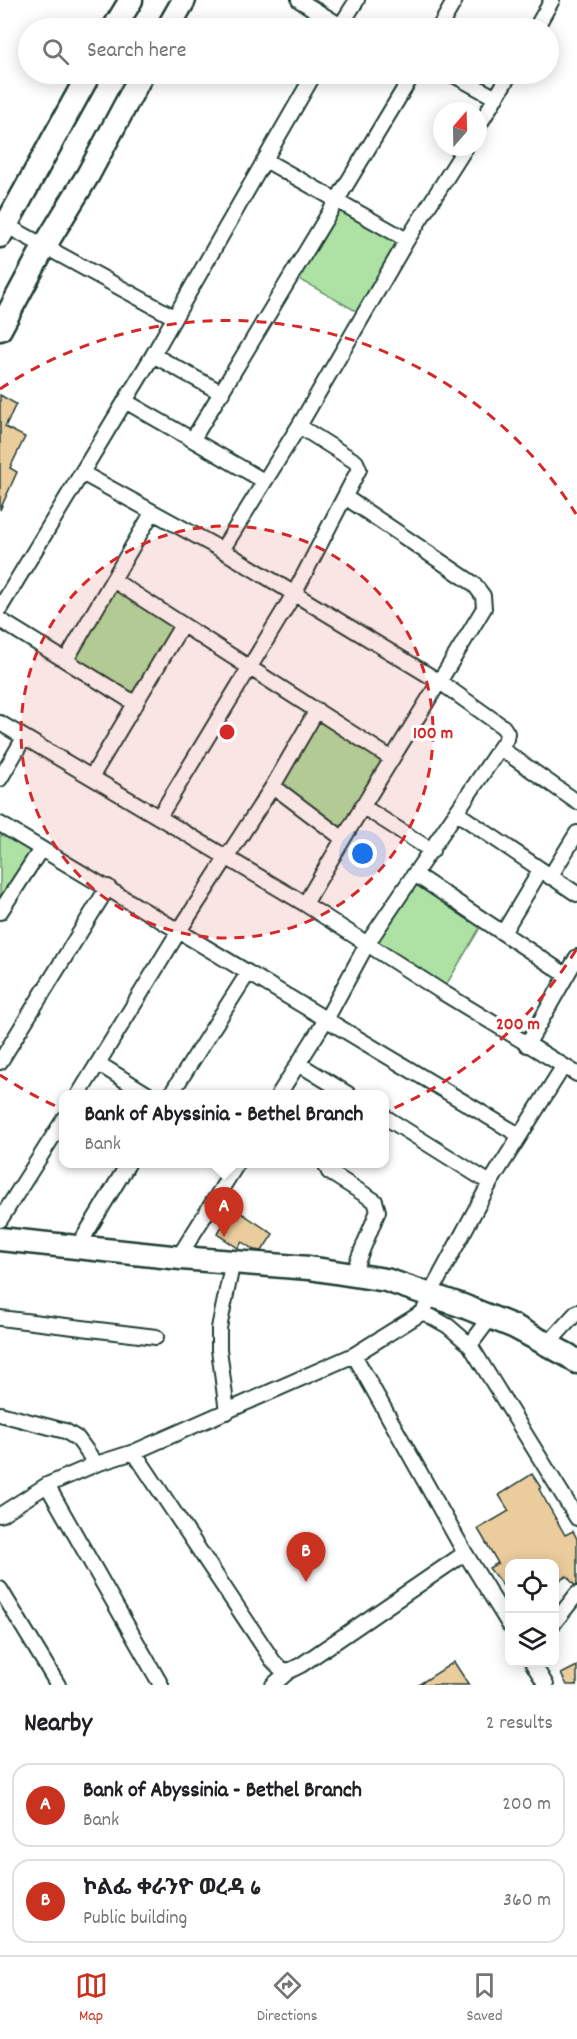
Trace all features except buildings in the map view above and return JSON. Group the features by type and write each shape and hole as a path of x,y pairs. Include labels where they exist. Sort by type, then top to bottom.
{"main road":[{"path":"120,18 131,0"},
{"path":"174,18 184,0"},
{"path":"2,228 83,84"},
{"path":"0,329 44,247 88,175 137,84"},
{"path":"0,1229 82,1240 356,1265 397,1272 430,1297 468,1296 577,1348"},
{"path":"0,1239 181,1258 309,1268 386,1280 491,1317 514,1327 577,1362"}],"street":[{"path":"299,0 326,18"},
{"path":"346,18 357,0"},
{"path":"445,18 455,0"},
{"path":"542,18 552,0"},
{"path":"0,608 153,355 308,84"},
{"path":"193,440 407,84"},
{"path":"470,84 496,98"},
{"path":"487,112 504,84"},
{"path":"222,550 299,426 407,240 460,156"},
{"path":"265,160 407,240"},
{"path":"2,228 44,247 174,317"},
{"path":"153,355 222,393"},
{"path":"125,400 264,480"},
{"path":"159,817 294,594 359,469 356,462 299,426"},
{"path":"82,473 222,550 440,682 503,727 507,733 501,748 367,945 327,1018 282,1090"},
{"path":"305,904 342,838 484,608 483,596 474,584 345,497"},
{"path":"66,660 152,513"},
{"path":"113,579 392,759"},
{"path":"0,620 136,704"},
{"path":"92,776 182,625"},
{"path":"82,1090 179,931 273,786 317,710"},
{"path":"0,723 305,904 367,945 577,1074"},
{"path":"0,779 24,738"},
{"path":"501,748 577,802"},
{"path":"273,786 342,838"},
{"path":"362,806 432,851"},
{"path":"457,813 577,894"},
{"path":"0,824 108,887 248,974 327,1018 519,1136"},
{"path":"503,933 577,833"},
{"path":"0,912 41,849"},
{"path":"416,875 566,975"},
{"path":"0,1062 108,887"},
{"path":"527,1045 577,957"},
{"path":"174,1090 248,974"},
{"path":"99,1064 139,1090"},
{"path":"298,1064 340,1090"},
{"path":"0,1515 47,1485 96,1464 134,1452 354,1355 430,1297 490,1183 563,1067"},
{"path":"389,1120 490,1183"},
{"path":"0,1220 59,1125"},
{"path":"82,1240 126,1168"},
{"path":"183,1250 234,1168"},
{"path":"327,1168 329,1172 375,1201 377,1205 378,1211 356,1265"},
{"path":"227,1412 219,1349 219,1328 233,1262"},
{"path":"430,1297 448,1326 470,1345 577,1518"},
{"path":"555,1336 577,1312"},
{"path":"470,1345 491,1317"},
{"path":"0,1318 156,1336"},
{"path":"354,1355 465,1553 505,1618"},
{"path":"0,1414 64,1431 78,1439 96,1464"},
{"path":"134,1452 273,1661 281,1669 290,1671"},
{"path":"47,1485 161,1685"},
{"path":"273,1685 290,1671 465,1553"},
{"path":"0,1589 58,1685"},
{"path":"559,1618 577,1594"},
{"path":"535,1667 546,1685"}],"green space":[{"path":"337,199 407,240 363,315 292,275"},
{"path":"113,580 182,625 136,704 66,660"},
{"path":"317,710 392,759 342,838 273,786"},
{"path":"0,824 41,849 0,912"},
{"path":"416,875 484,921 442,992 367,944"}],"place":[{"name":"Bank of Abyssinia - Bethel Branch","path":"224,1237"},
{"name":"ኮልፌ ቀራንዮ ወረዳ 6","path":"306,1582"}]}
